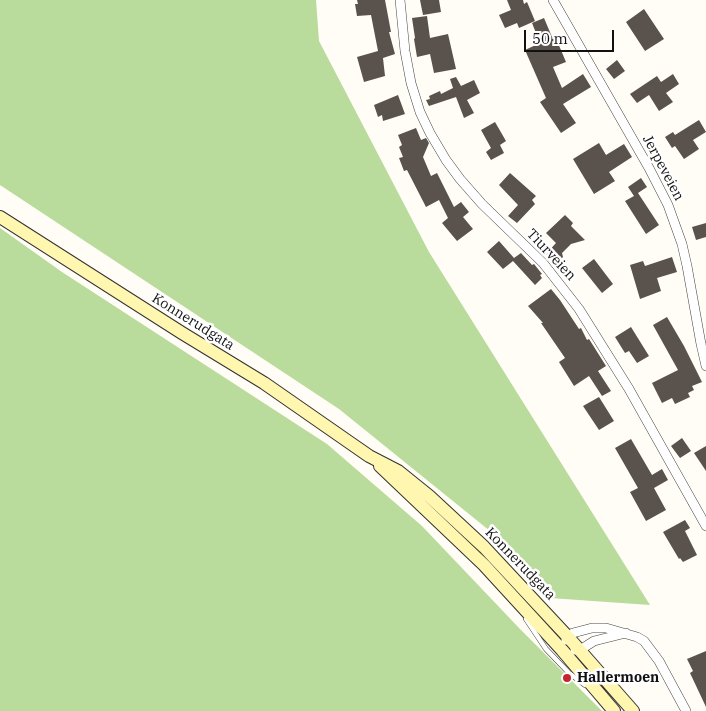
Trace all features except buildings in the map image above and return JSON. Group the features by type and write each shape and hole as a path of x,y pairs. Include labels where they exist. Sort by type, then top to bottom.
{"main road":[{"name":"Konnerudgata","path":"0,217 182,334 264,383 369,456 398,471 455,520 511,575 633,711"},
{"name":"Konnerudgata","path":"369,456 478,559 562,650 614,711"}],"street":[{"name":"Tiurveien","path":"400,0 405,51 411,83 420,112 430,133 446,160 482,204 543,263 579,309 629,389 706,526"},
{"name":"Jerpeveien","path":"553,0 649,168 668,205 680,238 687,266 700,344 706,366"},
{"path":"626,633 594,641 580,650 562,650 568,637 581,630 606,628 626,633 637,636 650,648 686,711"}],"lane":[{"path":"515,598 529,625 546,649 569,673 597,693"}],"green space":[{"path":"0,0 316,0 319,41 429,252 650,605 550,598 490,531 339,409 0,185"},
{"path":"0,228 62,272 327,444 422,526 520,629 602,711 0,711"}],"place":[{"name":"Hallermoen","path":"567,678"}]}
